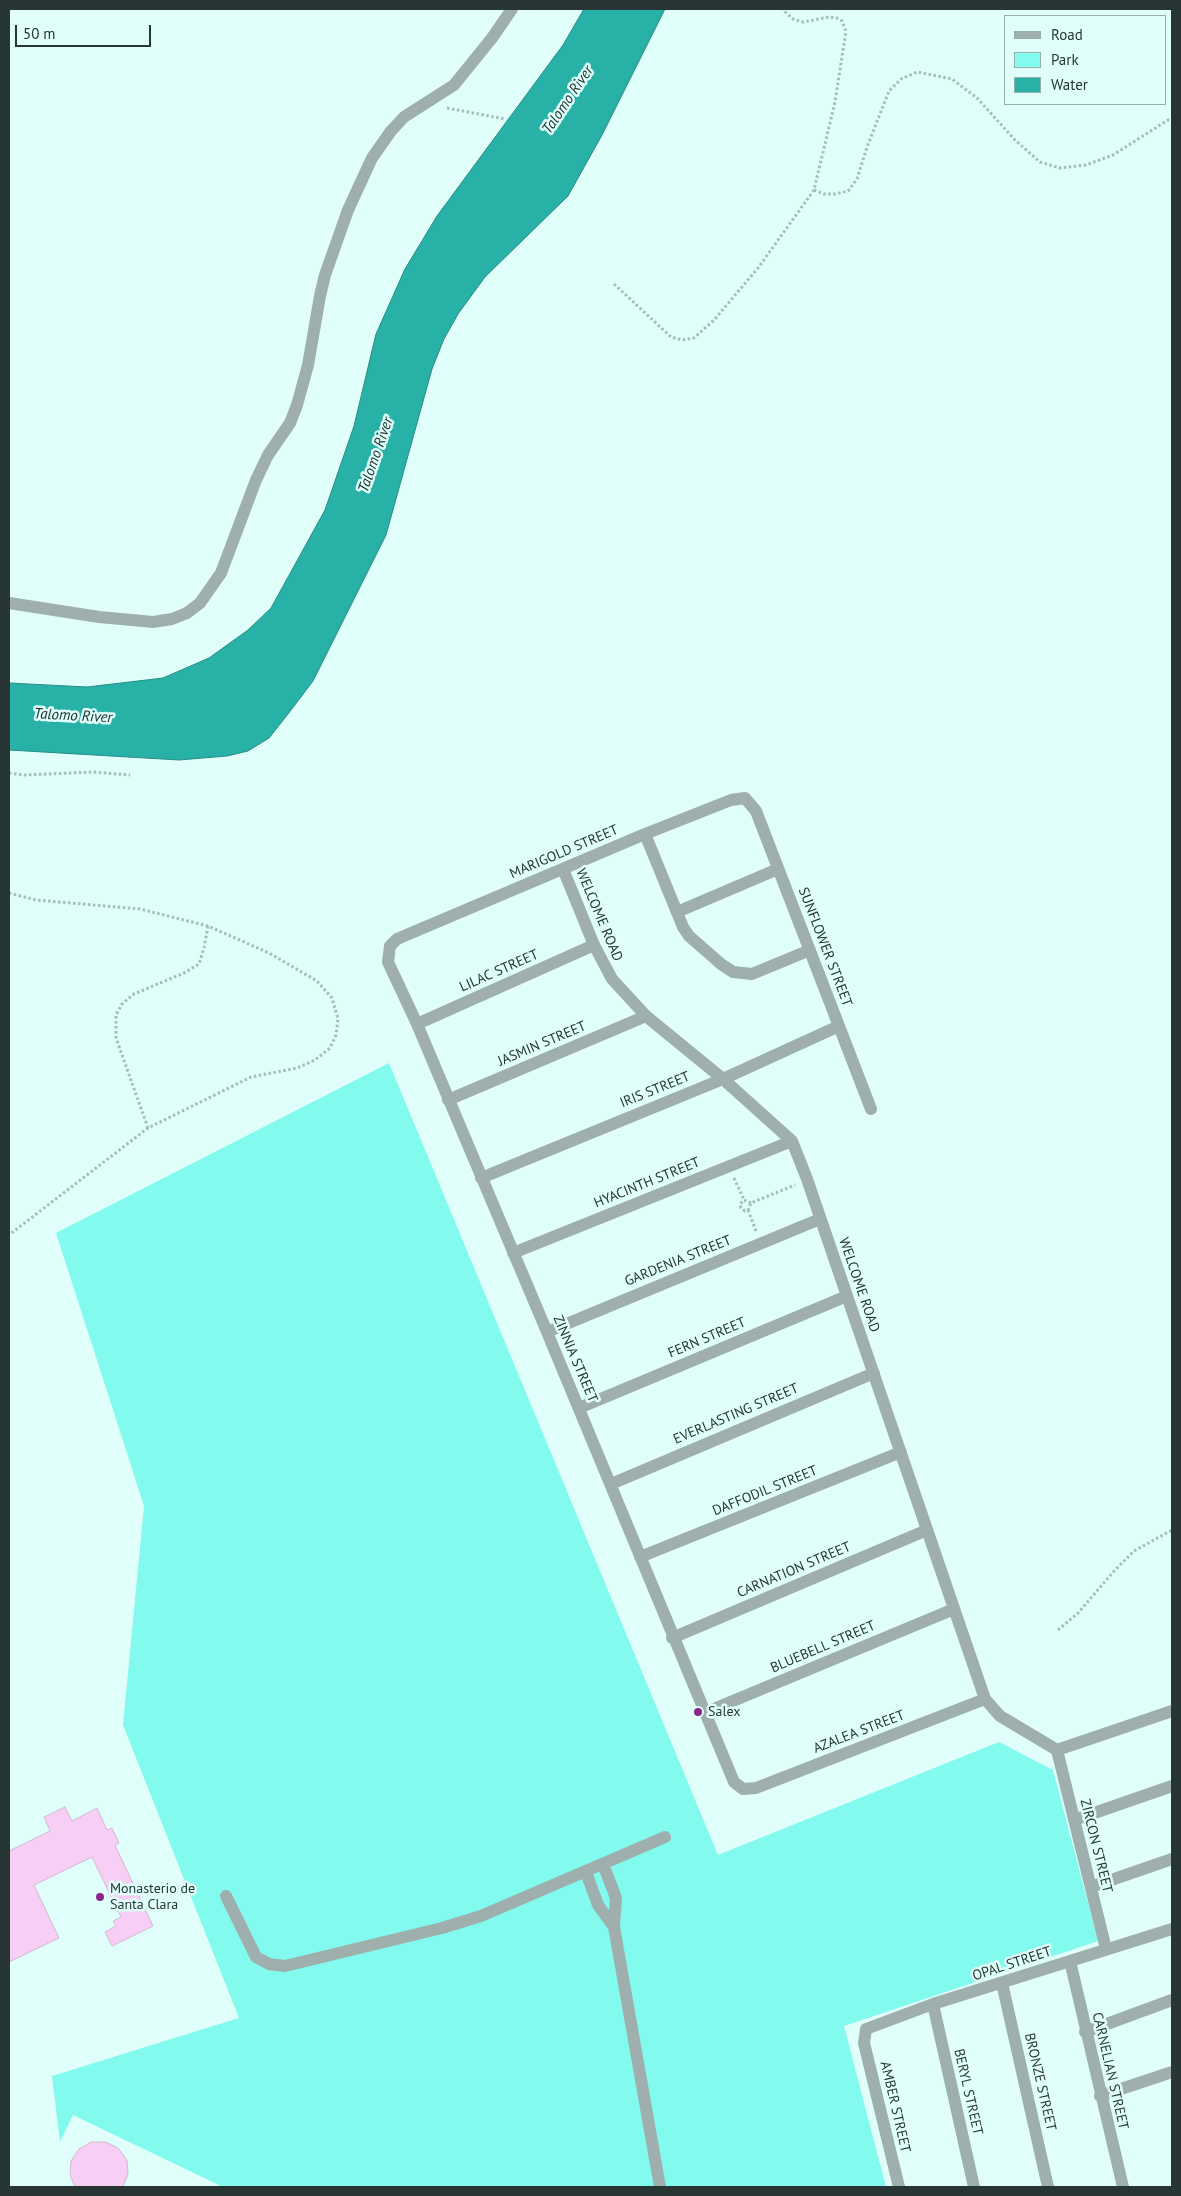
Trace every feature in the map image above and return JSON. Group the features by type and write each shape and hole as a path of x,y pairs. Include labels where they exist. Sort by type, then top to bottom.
{"street":[{"path":"9,603 99,618 153,622 172,619 188,613 200,603 211,590 220,572 256,480 268,455 290,423 297,405 308,365 323,282 361,178 391,131 404,117 454,85 492,38 512,9"},
{"name":"MARIGOLD STREET","path":"396,939 645,834 731,800 745,798"},
{"name":"SUNFLOWER STREET","path":"745,798 750,801 756,811 871,1109"},
{"path":"645,834 677,912 689,936 721,964 733,972 752,974 810,950"},
{"name":"WELCOME ROAD","path":"563,869 594,945 612,979 646,1016 723,1079 792,1142 808,1179 820,1219 985,1699 1000,1716 1057,1750"},
{"path":"677,912 778,869"},
{"name":"ZINNIA STREET","path":"396,939 390,946 388,962 417,1024 611,1484 704,1713 734,1782 743,1789"},
{"name":"LILAC STREET","path":"417,1024 594,945"},
{"name":"JASMIN STREET","path":"448,1100 646,1016"},
{"name":"IRIS STREET","path":"481,1178 723,1079 839,1026"},
{"name":"HYACINTH STREET","path":"513,1253 792,1142"},
{"name":"GARDENIA STREET","path":"547,1332 820,1219"},
{"name":"FERN STREET","path":"579,1408 847,1296"},
{"name":"EVERLASTING STREET","path":"611,1484 874,1373"},
{"name":"DAFFODIL STREET","path":"640,1556 901,1452"},
{"name":"CARNATION STREET","path":"672,1638 927,1530"},
{"name":"BLUEBELL STREET","path":"704,1713 954,1609"},
{"name":"AZALEA STREET","path":"743,1789 756,1788 985,1699"},
{"path":"1057,1750 1172,1711"},
{"name":"ZIRCON STREET","path":"1057,1750 1106,1949"},
{"path":"1074,1820 1172,1786"},
{"path":"226,1896 256,1957 268,1964 285,1966 442,1928 481,1916 665,1837"},
{"path":"1091,1887 1172,1859"},
{"path":"604,1864 616,1898 614,1927 660,2187"},
{"path":"586,1872 598,1906 614,1927"},
{"name":"OPAL STREET","path":"864,2033 870,2026 933,2004 1172,1929"},
{"name":"CARNELIAN STREET","path":"1070,1961 1100,2096 1123,2187"},
{"name":"BRONZE STREET","path":"1002,1982 1048,2187"},
{"path":"1085,2032 1172,2000"},
{"name":"BERYL STREET","path":"933,2004 974,2187"},
{"name":"AMBER STREET","path":"864,2033 864,2043 898,2187"},
{"path":"1100,2096 1172,2072"}],"path":[{"path":"614,284 671,337 682,340 694,338 714,320 758,268 814,190 835,102 846,31 842,21 837,18 829,17 803,22 793,19 782,9"},
{"path":"814,190 824,194 848,191 857,179 867,147 889,91 901,78 917,72 952,79 977,98 1015,140 1040,162 1060,168 1086,165 1113,156 1168,120 1172,120"},
{"path":"424,105 505,119"},
{"path":"9,773 24,775 93,772 130,775"},
{"path":"9,893 36,900 140,909 208,926 269,953 317,981 332,998 338,1019 336,1035 330,1048 315,1060 297,1068 251,1077 148,1128 9,1235"},
{"path":"148,1128 116,1038 116,1015 122,1004 134,994 184,973 199,964 208,926"},
{"path":"729,1166 744,1200 751,1204"},
{"path":"761,1243 748,1210 751,1204 808,1179"},
{"path":"744,1200 740,1204 741,1208 748,1210"},
{"path":"1058,1630 1078,1613 1115,1570 1134,1552 1172,1530"}],"green space":[{"path":"389,1063 718,1855 999,1742 1053,1770 1098,1941 844,2026 886,2187 223,2187 73,2115 60,2142 52,2076 239,2018 123,1725 144,1506 56,1233"}],"water":[{"name":"Talomo River","path":"584,9 665,9 602,135 568,196 485,277 458,314 444,339 432,369 386,535 313,681 288,714 269,738 248,751 227,756 179,760 9,750 9,683 87,687 163,678 209,658 248,630 271,608 325,510 354,426 376,334 405,269 437,216 563,45"}],"building":[{"path":"65,1807 72,1821 97,1808 107,1830 112,1828 119,1843 115,1845 153,1926 112,1946 105,1932 116,1926 113,1921 121,1917 92,1857 34,1885 59,1938 9,1962 9,1851 50,1831 44,1817"},
{"path":"91,2142 106,2142 118,2148 127,2160 128,2174 123,2187 75,2187 70,2175 71,2161 79,2149"}],"place":[{"name":"Salex","path":"698,1712"},
{"name":"Monasterio de Santa Clara","path":"100,1897"}]}
